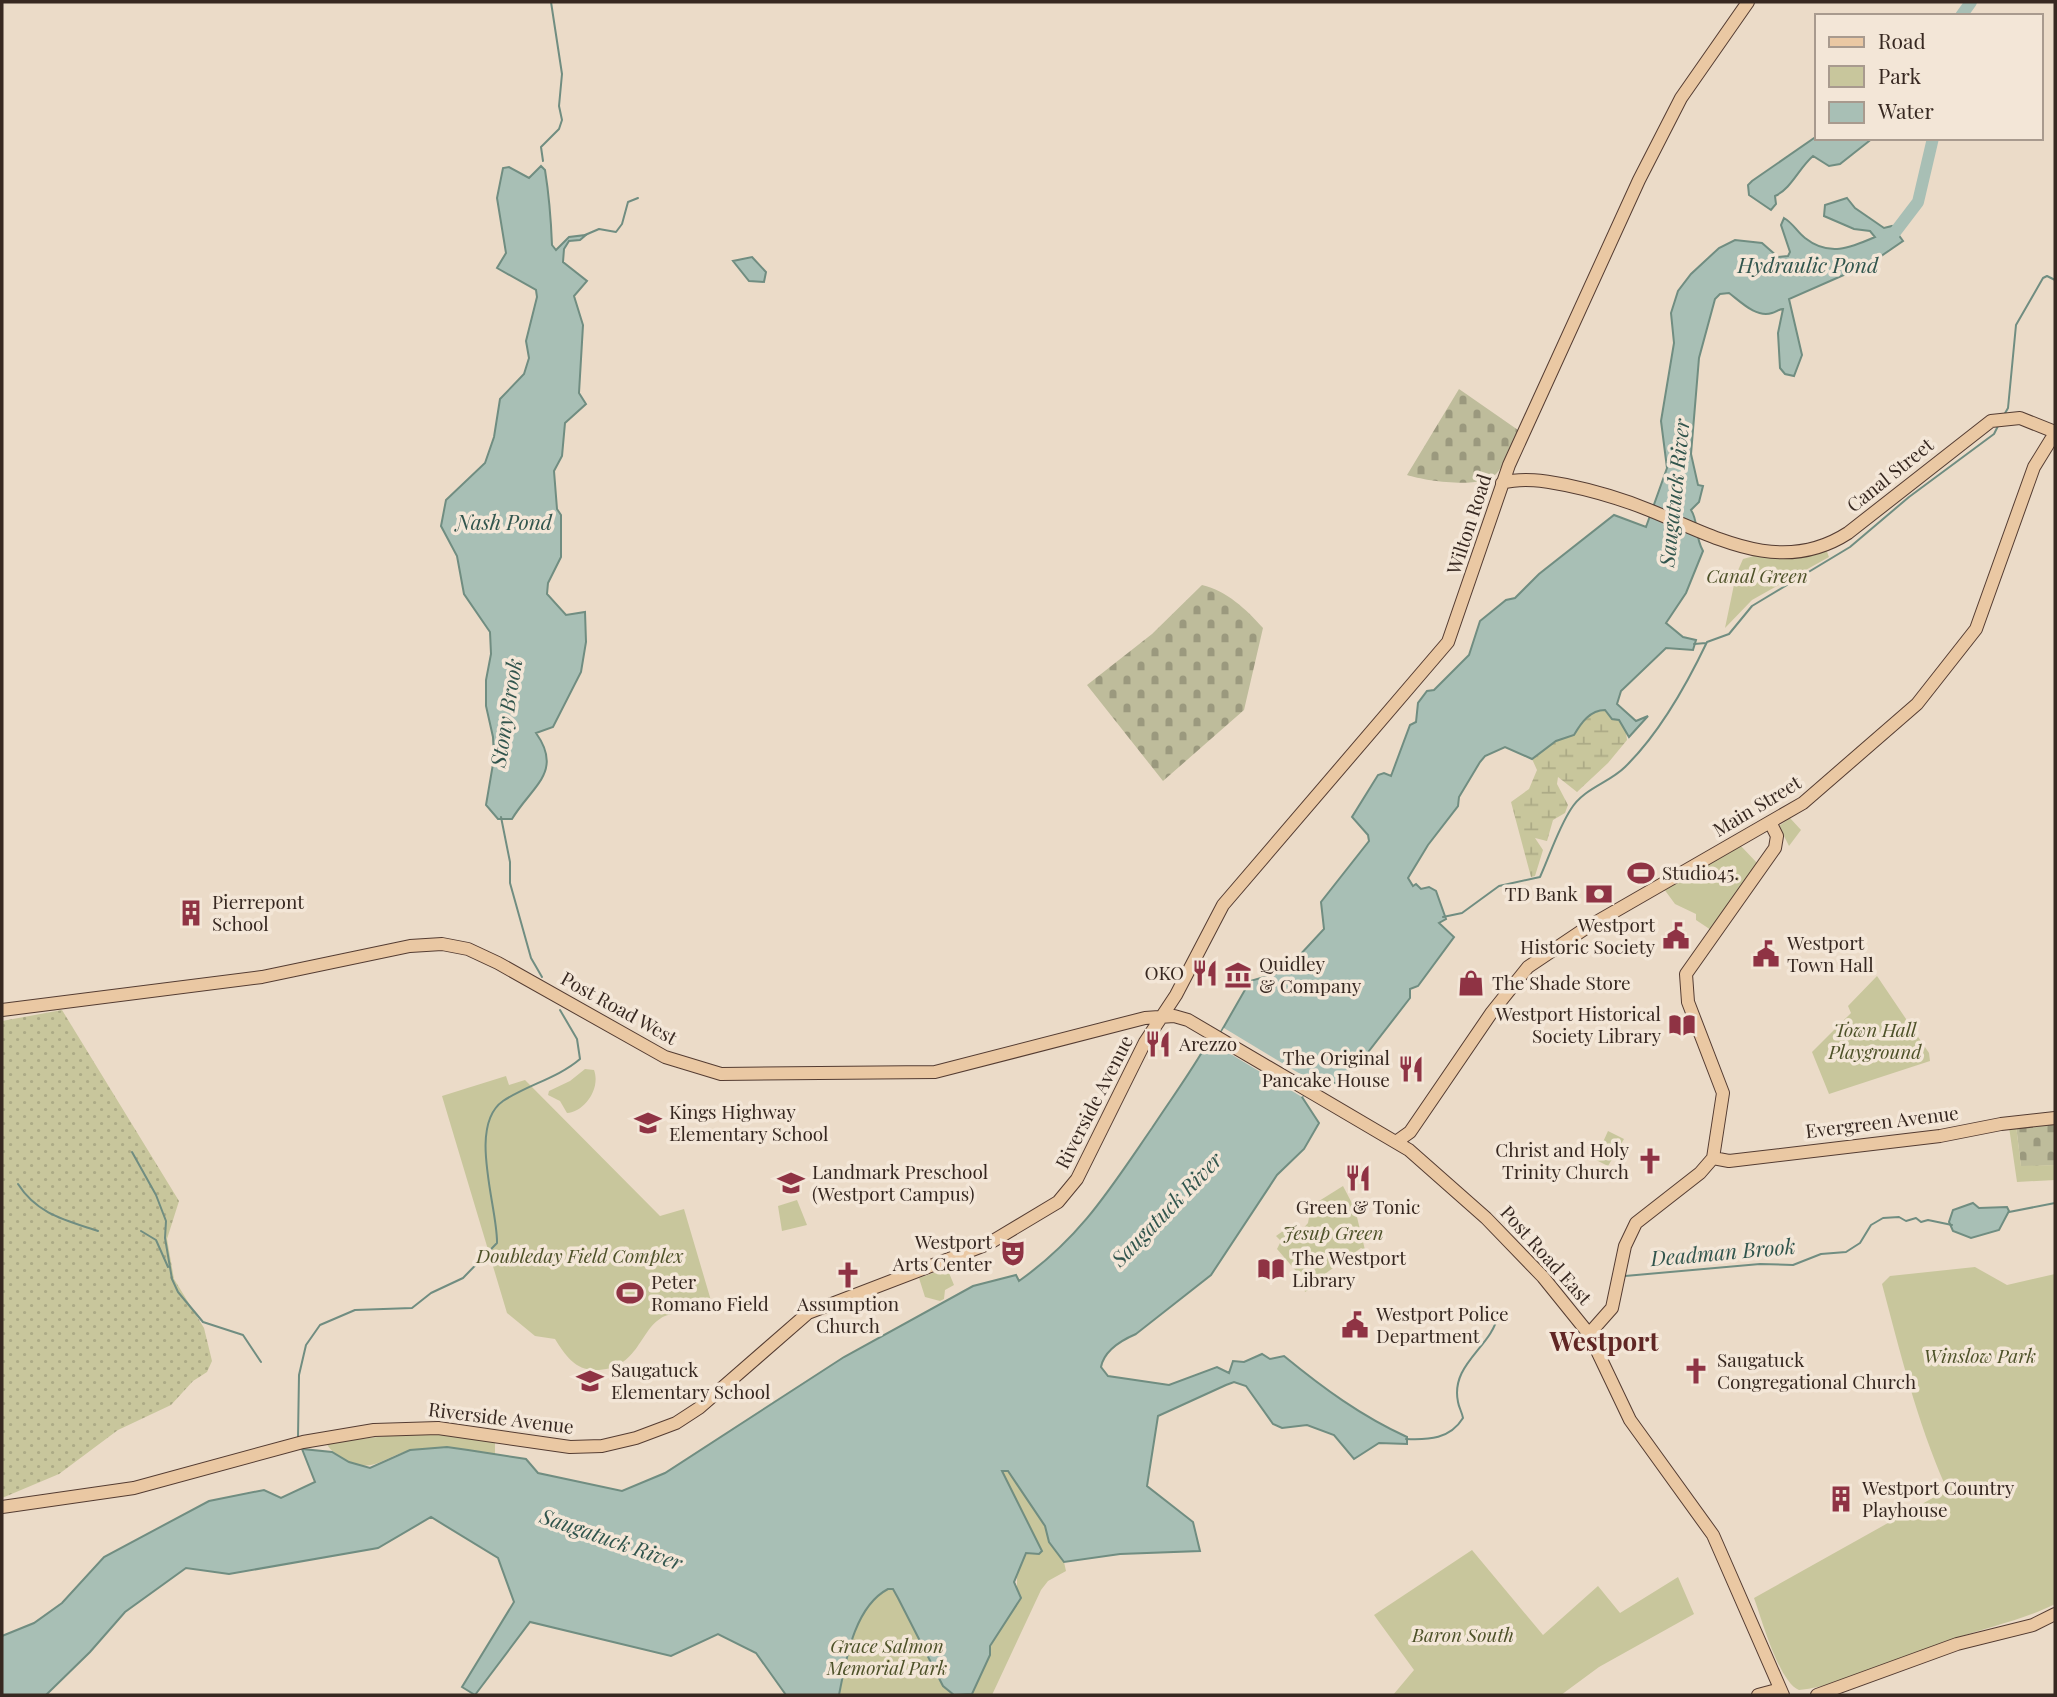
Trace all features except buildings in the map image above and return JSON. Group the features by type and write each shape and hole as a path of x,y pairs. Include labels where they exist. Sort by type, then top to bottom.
{"main road":[{"name":"Wilton Road","path":"1162,1016 1176,995 1214,919 1230,896 1444,648 1464,604 1502,483 1664,128 1695,75 1748,2"},
{"name":"Canal Street","path":"1502,483 1520,479 1561,484 1607,495 1741,548 1790,553 1836,540 1856,528 1979,429 1999,418 2020,418 2055,432"},
{"name":"Main Street","path":"1396,1142 1410,1132 1528,967 1582,930 1817,792 1917,704 1968,643 1984,613 2034,467 2055,432"},
{"path":"1589,1334 1612,1308 1625,1247 1636,1223 1647,1211 1700,1173 1713,1158 1722,1115 1723,1088 1688,1002 1686,974 1775,848 1777,836 1770,822"},
{"name":"Post Road West","path":"2,1010 262,977 410,946 442,944 459,946 489,959 665,1057 721,1074 935,1072 1162,1016 1188,1020 1307,1089"},
{"name":"Riverside Avenue","path":"2,1507 134,1488 300,1442 366,1431 422,1427 538,1444 583,1447 629,1440 676,1423 708,1402 782,1333 808,1313 988,1244 1058,1202 1077,1179 1145,1042 1162,1016"},
{"name":"Post Road East","path":"1307,1089 1396,1142 1424,1162 1506,1237 1589,1334 1625,1413 1716,1541 1782,1695"},
{"name":"Evergreen Avenue","path":"1713,1158 1729,1161 1940,1136 2001,1124 2055,1118"},
{"path":"1816,1695 1956,1644 2033,1625 2055,1614"},
{"path":"1758,1695 1773,1691 1782,1695"}],"green space":[{"path":"1459,389 1518,430 1502,466 1495,475 1478,482 1426,480 1407,475"},
{"name":"Canal Green","path":"1826,549 1829,557 1752,600 1725,628 1736,575 1743,559 1754,556 1796,557"},
{"path":"1202,585 1236,602 1263,628 1244,710 1163,781 1087,685 1152,634"},
{"path":"1598,710 1605,710 1612,719 1619,720 1625,726 1627,740 1608,763 1577,792 1558,777 1557,784 1568,805 1565,813 1553,820 1547,841 1535,838 1543,850 1535,876 1531,877 1511,802 1529,789 1537,770 1532,759 1556,741 1574,735 1582,721"},
{"path":"1790,818 1801,830 1789,846 1779,826"},
{"path":"1740,845 1758,864 1711,930 1696,920 1696,914 1675,904 1664,889"},
{"name":"Town Hall Playground","path":"1877,976 1929,1053 1930,1061 1829,1094 1812,1052 1851,1013 1848,1006"},
{"path":"62,1010 179,1201 167,1239 174,1279 204,1328 212,1361 207,1372 193,1381 171,1405 118,1430 59,1474 2,1498 2,1021"},
{"path":"585,1069 594,1070 596,1077 593,1092 579,1109 567,1113 560,1101 548,1095 549,1091 570,1081"},
{"name":"Doubleday Field Complex","path":"506,1076 509,1085 525,1080 660,1216 684,1209 712,1304 665,1316 656,1321 630,1356 610,1368 595,1370 576,1364 555,1339 535,1336 507,1313 442,1096"},
{"path":"2055,1121 2055,1165 2021,1167 2016,1125"},
{"path":"2016,1125 2021,1166 2055,1165 2055,1180 2017,1182 2009,1127"},
{"path":"1608,1131 1624,1139 1608,1166 1592,1158 1595,1152 1598,1153"},
{"name":"Jesup Green","path":"1343,1186 1355,1209 1365,1250 1361,1248 1308,1286 1310,1289 1305,1292 1302,1278 1277,1249 1281,1241 1276,1236 1290,1226 1300,1232 1308,1223 1311,1206"},
{"path":"797,1200 807,1225 782,1231 778,1206"},
{"name":"Winslow Park","path":"1975,1267 2007,1285 2055,1274 2055,1604 1858,1676 1799,1690 1792,1685 1778,1663 1754,1598 1938,1495 1945,1485 1902,1361 1882,1284 1890,1276"},
{"path":"947,1268 954,1285 945,1290 944,1299 940,1301 925,1297 919,1278"},
{"path":"412,1433 495,1442 495,1454 454,1449 423,1449 404,1452 364,1466 343,1459 326,1443"},
{"name":"Grace Salmon Memorial Park","path":"1002,1471 1008,1471 1045,1526 1049,1542 1064,1562 1066,1571 1048,1581 1041,1590 992,1695 968,1695 972,1694 992,1644 1015,1607 1018,1571 1023,1557 1029,1553 1029,1526"},
{"name":"Baron South","path":"1472,1550 1543,1635 1598,1586 1620,1613 1678,1577 1694,1614 1599,1667 1561,1695 1393,1695 1414,1670 1374,1615"},
{"name":"Grace Salmon Memorial Park","path":"888,1589 893,1589 943,1686 954,1695 839,1695 859,1621 876,1597"}],"water":[{"path":"1815,137 1815,140 1870,140 1840,164 1829,166 1813,156 1786,188 1775,196 1776,204 1771,210 1749,195 1748,185"},
{"name":"Nash Pond","path":"541,166 545,170 552,245 556,250 569,237 586,235 580,240 569,241 564,249 563,262 587,281 574,296 583,325 579,393 586,404 565,423 562,456 554,471 557,509 561,515 561,557 548,583 547,594 566,615 585,612 586,642 581,672 553,727 536,733 547,758 542,779 512,819 498,819 486,805 494,758 493,737 486,706 486,680 491,654 490,632 464,594 457,556 441,526 446,500 485,463 494,437 500,399 524,374 529,358 526,341 537,297 536,290 497,268 506,253 497,198 503,168 509,167 529,178"},
{"name":"Hydraulic Pond","path":"1847,198 1855,208 1884,228 1892,226 1903,241 1871,263 1789,299 1802,355 1794,376 1785,374 1780,368 1778,333 1783,309 1760,313 1729,293 1720,294 1715,299 1699,358 1691,454 1698,485 1703,486 1699,502 1691,510 1703,551 1686,593 1666,623 1683,637 1696,640 1693,650 1666,648 1621,691 1617,704 1636,721 1648,716 1629,737 1619,720 1612,719 1605,710 1586,718 1574,735 1556,741 1532,759 1505,747 1485,756 1480,762 1459,797 1458,806 1428,845 1408,878 1413,886 1416,884 1421,889 1429,887 1436,891 1446,919 1439,923 1454,937 1418,986 1410,989 1410,998 1355,1069 1347,1073 1344,1084 1312,1081 1302,1097 1319,1123 1304,1149 1277,1175 1211,1275 1136,1334 1114,1347 1101,1367 1108,1376 1169,1385 1217,1367 1229,1373 1233,1361 1244,1362 1262,1354 1270,1359 1284,1356 1343,1401 1407,1437 1407,1444 1379,1443 1354,1459 1334,1435 1307,1425 1282,1428 1273,1424 1246,1386 1234,1382 1158,1416 1147,1486 1193,1522 1200,1551 1120,1554 1064,1562 1049,1542 1045,1526 1008,1471 1002,1471 1042,1551 1039,1554 1026,1553 1014,1582 1021,1598 990,1646 990,1655 972,1694 954,1695 943,1686 893,1589 888,1589 876,1597 859,1621 839,1695 786,1695 756,1653 718,1634 671,1656 530,1622 475,1695 462,1687 514,1602 498,1558 431,1517 378,1548 229,1574 186,1568 125,1612 90,1652 46,1695 2,1695 2,1636 34,1623 62,1603 104,1557 209,1501 264,1490 281,1498 315,1482 302,1449 332,1452 349,1462 370,1468 410,1450 447,1447 526,1459 538,1473 622,1491 665,1473 844,1357 973,1286 1016,1275 1019,1281 1041,1264 1077,1229 1108,1192 1208,1042 1214,1044 1250,981 1285,971 1324,929 1321,902 1369,841 1368,835 1352,817 1378,775 1384,773 1391,776 1410,725 1416,722 1418,703 1427,691 1434,690 1469,655 1480,621 1506,600 1515,598 1539,574 1614,515 1646,527 1667,468 1661,421 1674,343 1671,313 1678,291 1691,274 1719,248 1735,240 1762,243 1778,257 1788,256 1790,252 1781,225 1784,218 1814,244 1831,249 1848,247 1875,237 1870,231 1854,229 1824,216 1825,205"},
{"path":"752,257 766,272 764,282 749,281 733,261"},
{"path":"1973,1203 1979,1208 2007,1207 2009,1211 1999,1230 1971,1238 1953,1231 1949,1222 1953,1210"}],"pier":[{"path":"1224,1028 1312,1081 1302,1097 1214,1044"}],"waterway":[{"name":"Stony Brook","path":"543,161 541,147 559,129 562,120 559,106 562,74 551,2"},
{"name":"Saugatuck River","path":"1962,14 1971,2"},
{"name":"Saugatuck River","path":"1886,244 1918,202 1933,140"},
{"path":"585,235 599,229 616,232 622,224 628,202 638,198"},
{"path":"2004,415 2008,408 2016,325 2043,278 2047,276 2055,280"},
{"path":"1443,917 1462,913 1499,886 1540,877 1571,809 1583,796 1612,777 1638,754 1681,692 1707,642 1729,634 1752,606 1850,547 1909,497 1994,434 1998,426"},
{"path":"1694,644 1706,643"},
{"name":"Stony Brook","path":"501,817 510,862 510,883 531,958 542,977"},
{"name":"Stony Brook","path":"298,1437 299,1375 306,1345 320,1325 355,1310 412,1308 431,1293 463,1278 497,1243 487,1168 487,1129 492,1113 503,1101 580,1059 577,1039 560,1010"},
{"path":"132,1152 156,1195 166,1221 165,1238 172,1279 178,1292 203,1322 243,1335 261,1362"},
{"path":"18,1184 34,1202 53,1215 98,1231"},
{"name":"Deadman Brook","path":"2009,1212 2055,1203"},
{"name":"Deadman Brook","path":"1625,1276 1760,1264 1793,1265 1821,1254 1846,1252 1860,1243 1871,1225 1883,1218 1899,1217 1906,1221 1916,1218 1921,1222 1928,1220 1952,1225"},
{"path":"141,1231 156,1240 168,1267"},
{"name":"Deadman Brook","path":"1406,1439 1438,1437 1458,1425 1463,1418 1457,1389 1460,1377 1488,1337 1498,1315"}],"place":[{"name":"Studio45.","path":"1641,873"},
{"name":"TD Bank","path":"1599,894"},
{"name":"Pierrepont School","path":"191,913"},
{"name":"Westport Historic Society","path":"1676,936"},
{"name":"Westport Town Hall","path":"1766,954"},
{"name":"OKO","path":"1205,973"},
{"name":"Quidley & Company","path":"1238,975"},
{"name":"The Shade Store","path":"1471,983"},
{"name":"Westport Historical Society Library","path":"1682,1025"},
{"name":"Arezzo","path":"1158,1044"},
{"name":"The Original Pancake House","path":"1411,1069"},
{"name":"Kings Highway Elementary School","path":"648,1123"},
{"name":"Christ and Holy Trinity Church","path":"1650,1161"},
{"name":"Green & Tonic","path":"1358,1178"},
{"name":"Landmark Preschool (Westport Campus)","path":"791,1183"},
{"name":"Westport Arts Center","path":"1013,1253"},
{"name":"The Westport Library","path":"1271,1269"},
{"name":"Assumption Church","path":"848,1275"},
{"name":"Peter Romano Field","path":"630,1293"},
{"name":"Westport Police Department","path":"1355,1325"},
{"name":"Saugatuck Congregational Church","path":"1696,1371"},
{"name":"Saugatuck Elementary School","path":"590,1381"},
{"name":"Westport Country Playhouse","path":"1841,1499"}],"district":[{"name":"Westport","path":"1604,1342"}]}
